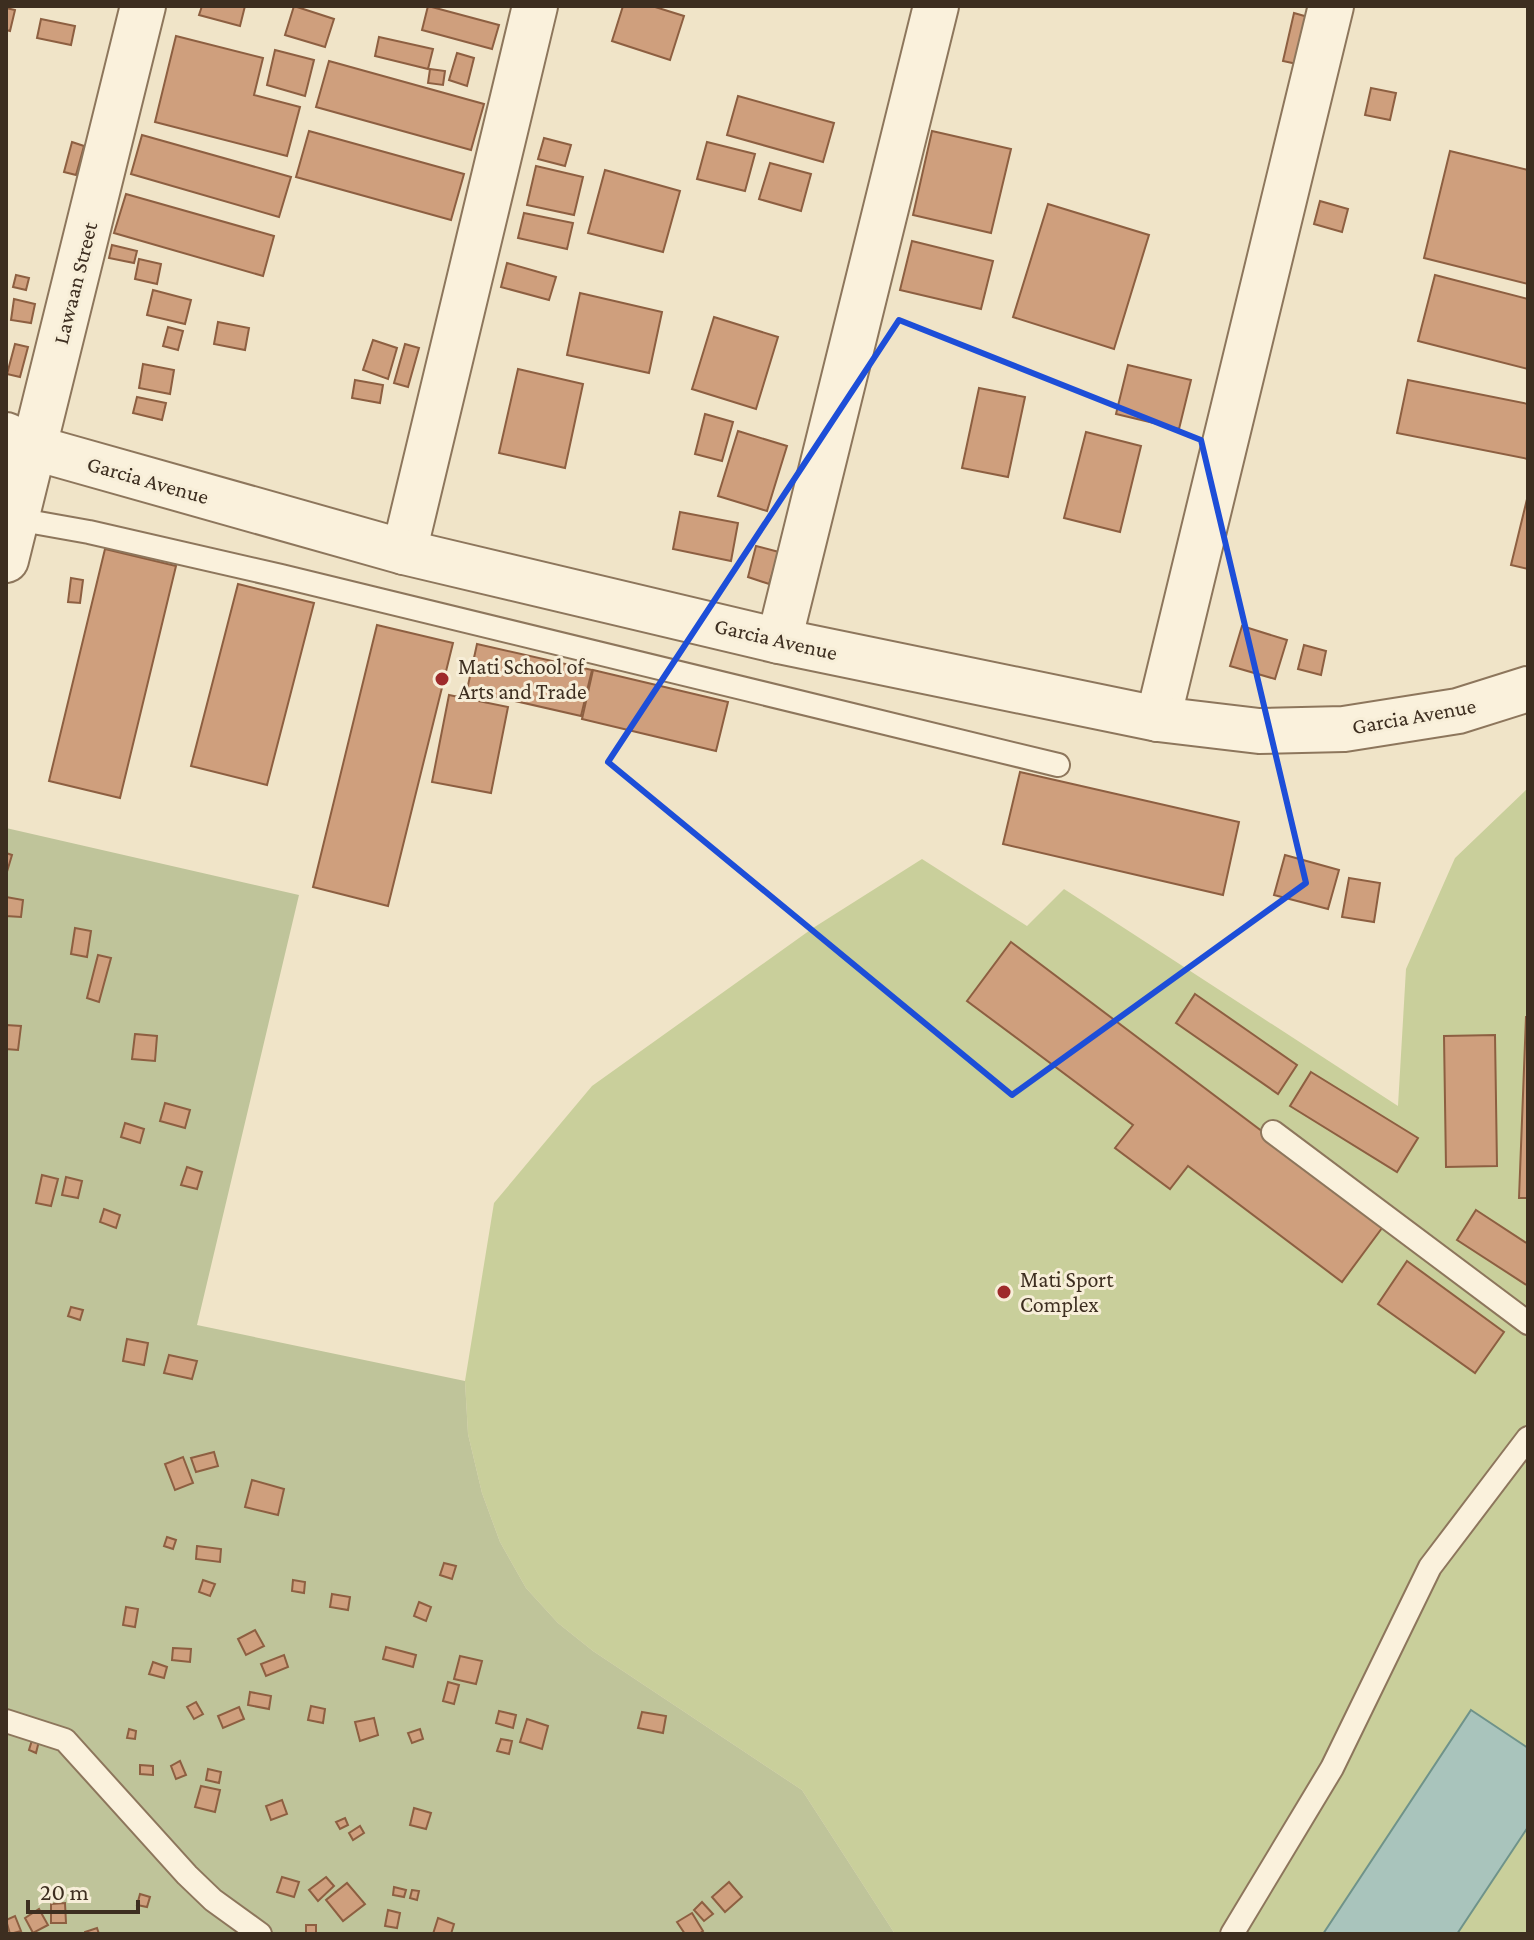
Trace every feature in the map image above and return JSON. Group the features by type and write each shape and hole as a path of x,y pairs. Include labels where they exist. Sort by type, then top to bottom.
{"street":[{"name":"Lawaan Street","path":"11,540 20,442 143,6"},
{"path":"404,552 535,6"},
{"path":"779,641 936,6"},
{"path":"1158,719 1331,6"},
{"name":"Garcia Avenue","path":"20,442 404,552 779,641 1158,719 1259,731 1344,729 1458,711 1528,689"}],"lane":[{"path":"11,540 89,532 1058,765"},
{"path":"1273,1132 1528,1323"},
{"path":"1232,1934 1332,1768 1430,1567 1528,1438"},
{"path":"6,1721 65,1740 187,1875 213,1900 260,1934"}],"highlighted area":[{"path":"899,320 1201,440 1306,883 1012,1095 608,762"}],"green space":[{"name":"Mati Sport Complex","path":"1528,788 1528,1934 895,1934 802,1790 593,1651 558,1623 526,1588 500,1542 482,1493 468,1434 465,1381 494,1203 592,1086 813,928 922,859 1027,926 1064,889 1398,1106 1406,969 1455,858"},
{"path":"6,828 299,895 197,1325 465,1381 468,1434 482,1493 500,1542 526,1588 558,1623 593,1651 802,1790 895,1934 6,1934"}],"water":[{"path":"1471,1710 1528,1748 1528,1827 1457,1934 1323,1934"}],"building":[{"path":"202,6 245,6 240,26 199,15"},
{"path":"294,6 334,19 325,47 285,35"},
{"path":"428,6 499,25 492,49 422,30"},
{"path":"623,6 652,6 684,16 670,60 612,41"},
{"path":"6,8 15,10 10,31 6,30"},
{"path":"1294,13 1308,17 1297,64 1283,61"},
{"path":"41,19 75,26 71,45 37,38"},
{"path":"176,36 263,58 254,95 300,107 287,156 155,122"},
{"path":"379,37 433,49 428,69 375,56"},
{"path":"275,50 314,60 305,96 267,85"},
{"path":"457,53 474,58 467,86 449,80"},
{"path":"329,61 484,104 471,150 316,107"},
{"path":"430,69 445,71 443,85 428,83"},
{"path":"1371,88 1396,93 1390,120 1365,115"},
{"path":"738,96 834,123 823,162 727,135"},
{"path":"309,131 464,174 451,220 296,177"},
{"path":"932,131 1011,149 991,233 913,215"},
{"path":"142,135 291,177 279,217 131,174"},
{"path":"544,138 571,145 565,166 538,159"},
{"path":"72,142 84,146 76,175 64,172"},
{"path":"707,142 755,154 745,191 697,179"},
{"path":"1450,151 1528,170 1528,284 1424,258"},
{"path":"770,163 811,174 801,211 759,199"},
{"path":"536,166 583,177 574,215 527,205"},
{"path":"605,170 680,191 663,252 588,233"},
{"path":"126,194 274,236 263,276 114,233"},
{"path":"1320,201 1348,209 1342,232 1314,224"},
{"path":"1048,204 1149,235 1114,349 1013,317"},
{"path":"524,213 573,223 567,249 518,238"},
{"path":"912,241 993,261 981,309 900,290"},
{"path":"112,245 137,251 134,263 109,258"},
{"path":"139,259 161,264 157,284 135,279"},
{"path":"507,263 556,277 549,300 501,287"},
{"path":"16,275 29,278 26,290 13,287"},
{"path":"1435,275 1528,299 1528,369 1418,341"},
{"path":"153,290 191,300 185,324 147,315"},
{"path":"580,293 662,312 649,373 567,355"},
{"path":"14,299 35,304 31,323 11,320"},
{"path":"714,317 778,337 756,409 692,389"},
{"path":"218,322 249,328 245,350 214,344"},
{"path":"168,327 183,331 178,350 163,346"},
{"path":"373,340 397,348 388,379 363,370"},
{"path":"15,344 28,347 20,377 7,374"},
{"path":"405,344 419,348 408,387 394,383"},
{"path":"143,364 174,370 170,394 139,388"},
{"path":"1128,365 1191,380 1179,429 1116,414"},
{"path":"518,369 583,384 565,468 499,453"},
{"path":"355,380 383,385 380,403 352,398"},
{"path":"1408,380 1528,404 1528,459 1397,433"},
{"path":"979,388 1025,397 1008,477 962,468"},
{"path":"137,397 166,403 162,420 133,413"},
{"path":"705,414 733,422 722,461 695,454"},
{"path":"738,431 787,446 767,511 718,496"},
{"path":"1086,432 1141,446 1120,532 1064,518"},
{"path":"1528,495 1528,569 1511,565"},
{"path":"680,512 738,523 731,561 673,549"},
{"path":"756,546 779,552 769,584 748,577"},
{"path":"105,549 176,566 120,798 49,781"},
{"path":"71,578 83,580 80,603 68,602"},
{"path":"238,584 314,603 267,785 191,766"},
{"path":"377,625 453,643 388,906 313,887"},
{"path":"1242,626 1287,640 1275,679 1230,666"},
{"path":"477,644 592,670 581,716 467,690"},
{"path":"1304,645 1326,651 1321,675 1298,669"},
{"path":"593,670 728,702 716,751 582,719"},
{"path":"449,695 508,707 491,793 432,782"},
{"path":"1020,772 1239,822 1223,895 1003,844"},
{"path":"6,853 12,855 6,875"},
{"path":"1285,855 1339,870 1328,909 1274,895"},
{"path":"1349,878 1380,883 1374,922 1342,917"},
{"path":"6,897 23,900 21,917 6,916"},
{"path":"75,928 91,931 87,957 71,954"},
{"path":"1011,942 1385,1224 1342,1282 1188,1166 1170,1189 1115,1148 1133,1125 967,1001"},
{"path":"98,955 111,958 99,1002 87,998"},
{"path":"1195,994 1297,1065 1278,1094 1176,1023"},
{"path":"1526,1017 1528,1198 1519,1198"},
{"path":"6,1025 21,1026 18,1050 6,1049"},
{"path":"135,1034 157,1036 155,1061 132,1059"},
{"path":"1495,1035 1497,1166 1446,1167 1444,1036"},
{"path":"1311,1072 1418,1138 1397,1172 1290,1106"},
{"path":"165,1103 190,1110 185,1128 160,1121"},
{"path":"125,1123 144,1129 140,1143 121,1137"},
{"path":"187,1167 202,1172 197,1189 181,1185"},
{"path":"42,1175 58,1179 51,1206 36,1203"},
{"path":"66,1177 82,1181 78,1198 62,1195"},
{"path":"104,1209 120,1215 116,1228 100,1222"},
{"path":"1476,1210 1528,1244 1528,1286 1457,1240"},
{"path":"1407,1261 1504,1332 1475,1373 1378,1304"},
{"path":"71,1307 83,1310 80,1320 68,1316"},
{"path":"127,1339 148,1343 144,1365 123,1361"},
{"path":"169,1355 197,1361 192,1379 164,1373"},
{"path":"214,1452 218,1466 196,1472 191,1458"},
{"path":"183,1457 193,1483 175,1490 165,1464"},
{"path":"252,1480 284,1489 278,1515 245,1507"},
{"path":"167,1537 176,1540 173,1549 164,1546"},
{"path":"197,1546 221,1549 220,1562 196,1559"},
{"path":"444,1563 456,1566 452,1579 440,1575"},
{"path":"203,1580 215,1584 210,1596 199,1592"},
{"path":"293,1580 305,1582 304,1593 292,1591"},
{"path":"332,1594 350,1597 348,1610 330,1607"},
{"path":"419,1602 431,1607 426,1621 414,1616"},
{"path":"126,1607 138,1609 135,1627 123,1625"},
{"path":"255,1630 264,1646 246,1655 238,1639"},
{"path":"386,1647 416,1655 413,1667 383,1659"},
{"path":"173,1648 191,1649 190,1662 172,1660"},
{"path":"284,1655 288,1667 266,1676 261,1664"},
{"path":"460,1656 482,1661 476,1684 454,1679"},
{"path":"153,1662 167,1667 164,1678 149,1674"},
{"path":"448,1682 459,1685 454,1704 443,1701"},
{"path":"250,1692 271,1696 269,1709 248,1705"},
{"path":"196,1702 203,1714 194,1719 187,1707"},
{"path":"311,1706 325,1709 323,1723 308,1720"},
{"path":"239,1707 244,1719 223,1728 218,1716"},
{"path":"499,1711 516,1715 513,1728 496,1723"},
{"path":"642,1712 666,1716 663,1733 638,1728"},
{"path":"374,1718 378,1735 360,1741 355,1722"},
{"path":"527,1719 548,1726 542,1749 520,1742"},
{"path":"129,1729 136,1731 135,1739 127,1738"},
{"path":"420,1729 423,1739 412,1743 408,1733"},
{"path":"501,1739 512,1741 509,1754 497,1751"},
{"path":"32,1740 39,1741 36,1753 29,1750"},
{"path":"180,1761 186,1775 176,1779 171,1766"},
{"path":"140,1765 153,1766 153,1775 140,1774"},
{"path":"208,1769 221,1772 219,1783 206,1780"},
{"path":"201,1786 220,1790 215,1812 195,1807"},
{"path":"282,1800 287,1814 271,1820 266,1806"},
{"path":"414,1808 431,1813 426,1829 410,1825"},
{"path":"345,1818 348,1825 340,1829 336,1822"},
{"path":"360,1826 364,1833 353,1840 349,1833"},
{"path":"282,1877 299,1882 294,1897 277,1892"},
{"path":"326,1877 334,1886 318,1901 309,1890"},
{"path":"729,1882 742,1897 725,1912 712,1897"},
{"path":"347,1883 365,1904 343,1921 326,1900"},
{"path":"394,1887 406,1890 404,1897 393,1895"},
{"path":"412,1890 419,1891 417,1900 410,1898"},
{"path":"140,1894 150,1897 147,1907 137,1905"},
{"path":"702,1902 713,1914 704,1921 694,1910"},
{"path":"65,1903 66,1923 51,1923 51,1904"},
{"path":"39,1909 48,1925 33,1933 25,1918"},
{"path":"388,1910 400,1913 397,1928 385,1926"},
{"path":"692,1913 703,1931 685,1934 677,1922"},
{"path":"15,1916 21,1931 10,1934 6,1920"},
{"path":"438,1918 454,1924 451,1934 433,1934"},
{"path":"306,1925 316,1925 316,1934 306,1934"},
{"path":"97,1928 99,1934 85,1934 85,1932"}],"place":[{"name":"Mati School of Arts and Trade","path":"442,679"},
{"name":"Mati Sport Complex","path":"1004,1292"}]}
